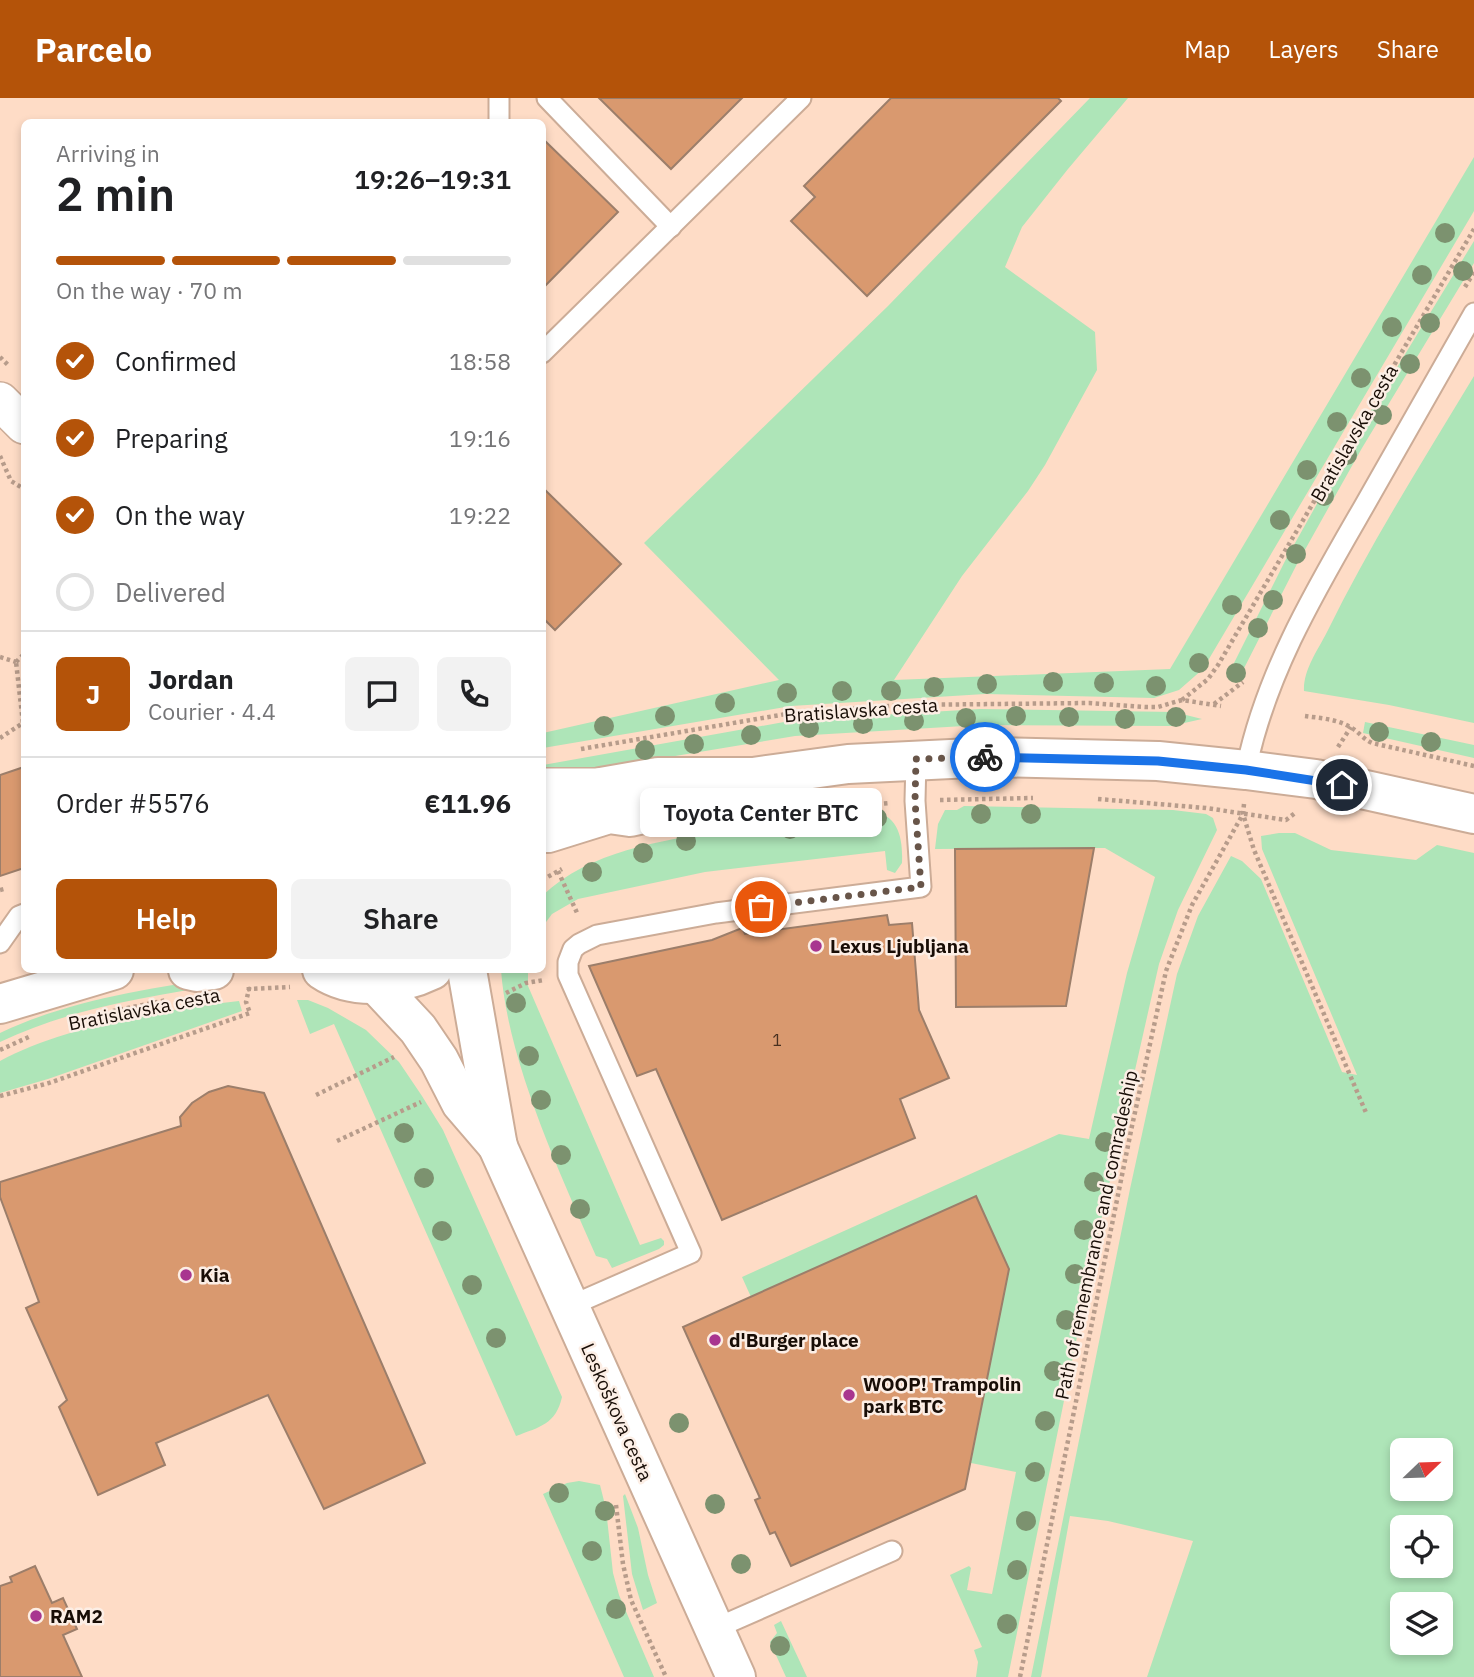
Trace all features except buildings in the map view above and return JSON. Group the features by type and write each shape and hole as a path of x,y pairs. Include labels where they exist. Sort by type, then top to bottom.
{"street":[{"path":"0,401 21,422"},
{"path":"546,787 601,787 658,776 753,777 848,764 916,759 1080,758 1158,761 1315,779 1474,814"},
{"path":"546,834 609,814 630,817 698,802 753,777"},
{"path":"546,809 601,787"},
{"path":"550,864 630,817"},
{"name":"Bratislavska cesta","path":"0,1004 104,973"},
{"name":"Bratislavska cesta","path":"179,985 196,973"},
{"name":"Bratislavska cesta","path":"200,973 225,980"},
{"path":"328,973 341,979 376,984 410,979 425,973"},
{"name":"Leskoškova cesta","path":"445,973 465,1059 491,1107"},
{"name":"Leskoškova cesta","path":"468,973 498,1146 736,1677"},
{"name":"Leskoškova cesta","path":"376,984 418,1029 439,1060 461,1102 498,1146"}],"lane":[{"path":"499,98 499,119"},
{"path":"547,98 671,227"},
{"path":"546,349 802,98"},
{"path":"1246,770 1261,712 1296,629 1324,575 1474,313"},
{"path":"570,1306 691,1253 568,975 568,962 573,949 587,939 619,930 716,913 921,887 915,801 916,759"},
{"path":"0,943 21,915"},
{"path":"714,1629 892,1551"}],"path":[{"name":"Bratislavska cesta","path":"1182,700 1208,679 1218,665 1474,229"},
{"path":"0,456 11,481 21,487"},
{"path":"0,657 16,662"},
{"path":"16,662 21,657"},
{"path":"16,662 21,706"},
{"name":"Bratislavska cesta","path":"578,750 792,713 902,705 1089,703 1146,707 1182,700 1221,706"},
{"path":"1305,716 1335,721 1351,727 1359,737 1372,743 1474,766"},
{"path":"0,738 21,724"},
{"path":"1246,770 1243,814 1254,850 1367,1115"},
{"path":"1243,814 1286,820"},
{"name":"Path of remembrance and comradeship","path":"1020,1677 1132,1126 1167,971 1192,905 1243,814"},
{"path":"550,864 587,939"},
{"path":"505,994 526,983 568,975"},
{"name":"Bratislavska cesta","path":"0,1096 50,1083 250,1013 246,1002 250,989 225,980"},
{"name":"Bratislavska cesta","path":"104,1014 179,985"},
{"path":"0,1050 40,1033"},
{"path":"316,1095 404,1052"},
{"path":"337,1141 422,1101"},
{"name":"Leskoškova cesta","path":"616,1503 624,1573 631,1600 666,1677"}],"green space":[{"path":"1090,98 1128,98 1022,227 1005,267 1095,332 1097,370 1028,491 962,576 894,680 1170,669 1474,157 1474,211 1203,669 1179,690 1154,698 985,694 791,706 546,747 546,732 779,680 644,543 888,306"},
{"path":"1474,241 1474,263 1362,448 1297,564 1237,682 1227,677 1285,561 1351,443"},
{"path":"1474,376 1474,723 1304,691 1312,660 1361,567"},
{"path":"980,709 1174,712 1202,719 1171,726 981,725 795,736 546,778 546,764 795,720"},
{"path":"1365,722 1474,745 1474,758 1363,733"},
{"path":"964,806 1173,810 1206,814 1213,818 1217,830 1178,910 1159,964 1097,1238 1008,1677 976,1677 978,1662 974,1650 982,1647 950,1575 969,1566 971,1568 967,1590 992,1594 1016,1472 971,1463 1009,1269 751,1297 742,1277 1059,1134 1089,1139 1127,973 1155,877 1105,848 935,849 938,824 945,810 957,810"},
{"path":"880,813 893,822 902,845 902,863 895,873 887,870 885,851 705,872 578,899 552,914 546,922 546,893 582,868 604,858 650,844 833,815"},
{"path":"1295,833 1331,850 1416,860 1437,845 1474,853 1474,1677 1147,1677 1193,1541 1108,1521 1070,1516 1041,1677 1031,1677 1130,1189 1177,974 1198,916 1231,856 1242,861 1261,879 1342,1072 1357,1075 1262,849 1261,836"},
{"path":"501,973 528,973 528,986 640,1245 661,1238 664,1245 659,1249 612,1268 607,1259 596,1256 537,1116 524,1079 506,1005"},
{"path":"223,977 219,985 80,1013 0,1042 0,1033 53,1012 109,997"},
{"path":"297,1000 308,1000 328,1008 366,1030 399,1062 443,1130 562,1397 556,1413 546,1423 516,1436 334,1024 310,1034"},
{"path":"239,1001 242,1011 48,1079 0,1093 0,1061 26,1048 116,1021"},
{"path":"579,1481 600,1485 606,1509 613,1573 619,1595 654,1677 624,1677 543,1494 567,1483"},
{"path":"625,1494 638,1528 657,1603 643,1610 632,1574 623,1496"},
{"path":"781,1621 807,1677 786,1677 770,1642 777,1633 774,1625"}],"way so far":[{"path":"761,907 921,887 915,801 916,759 985,757"}],"place":[{"name":"Toyota Center BTC","path":"761,907"},
{"name":"Lexus Ljubljana","path":"816,946"},
{"name":"Kia","path":"186,1275"},
{"name":"d'Burger place","path":"715,1340"},
{"name":"WOOP! Trampolin park BTC","path":"849,1395"},
{"name":"RAM2","path":"36,1616"}],"route":[{"path":"985,757 1158,761 1246,770 1342,785"}]}
